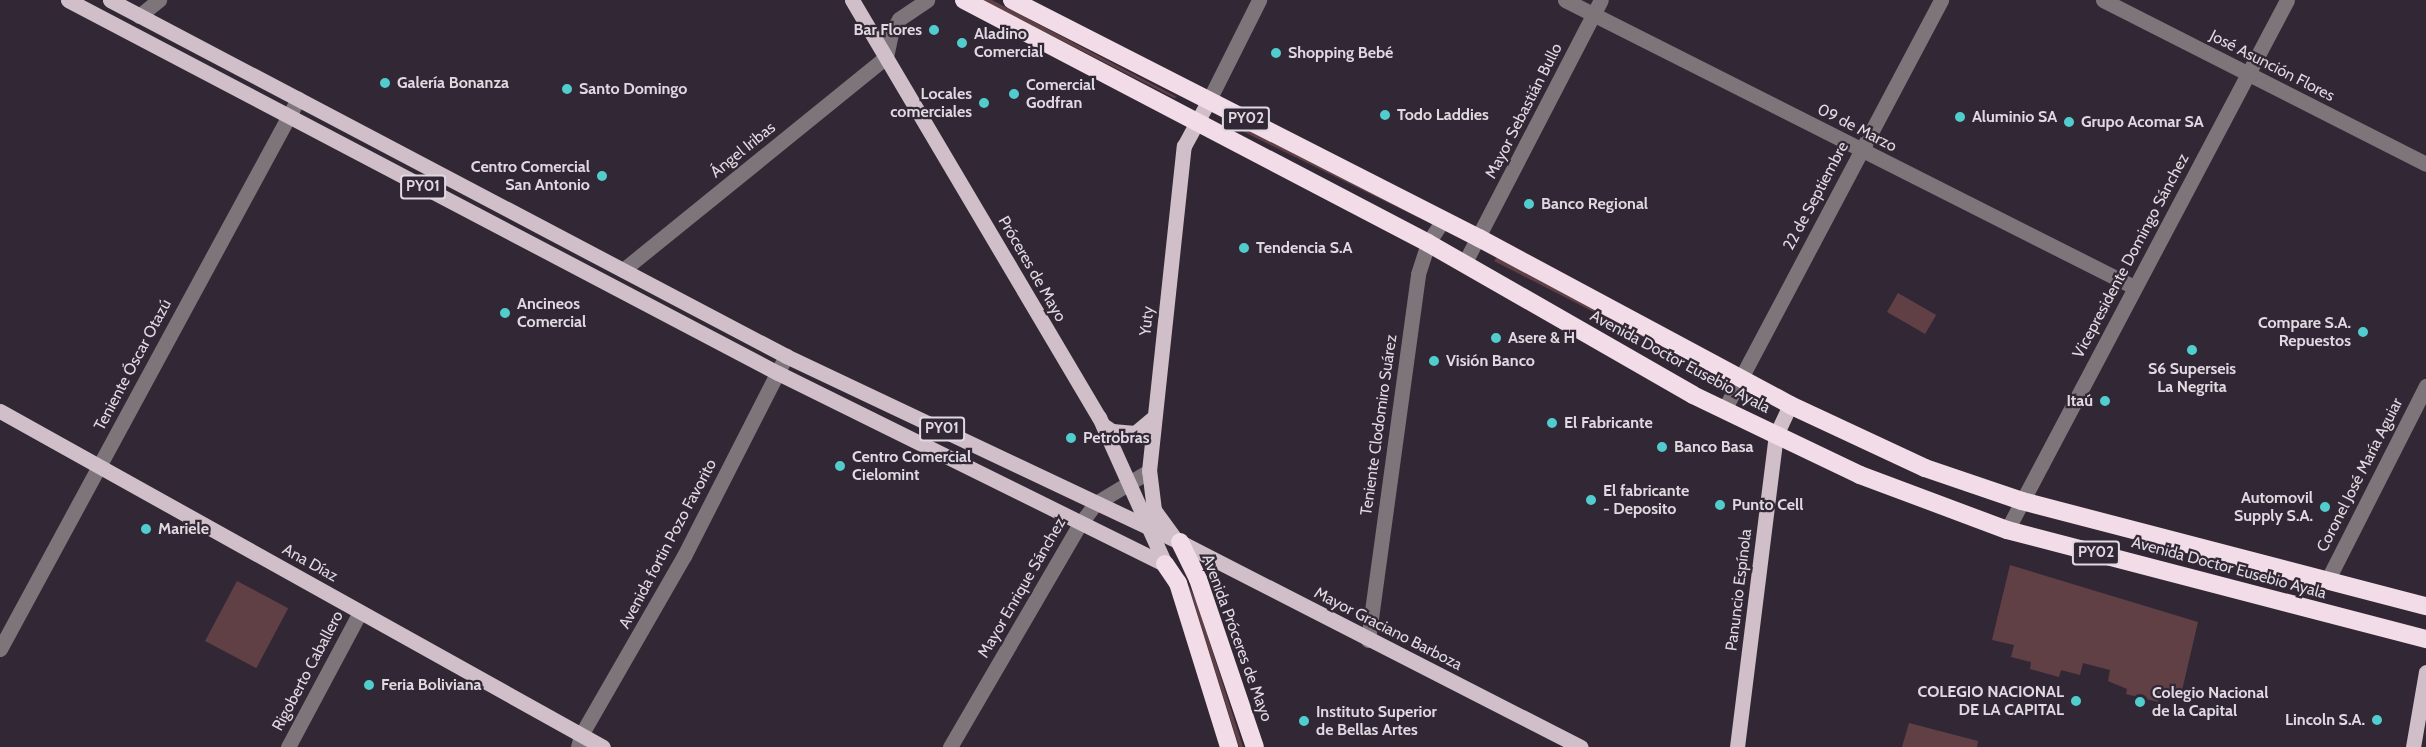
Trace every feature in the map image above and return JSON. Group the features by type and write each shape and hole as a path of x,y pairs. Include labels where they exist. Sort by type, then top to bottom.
{"highway":[{"name":"Avenida Doctor Eusebio Ayala","path":"964,0 1428,243 1724,410 1906,495 2007,530 2426,639"},
{"name":"Avenida Doctor Eusebio Ayala","path":"1012,0 1479,238 1790,405 1925,468 2022,501 2426,606"},
{"name":"Avenida Próceres de Mayo","path":"1180,542 1198,579 1255,747"},
{"path":"1165,564 1178,583 1229,747"}],"main road":[{"name":"PY01","path":"68,0 778,373 1165,564"},
{"name":"PY01","path":"110,0 786,356 1180,542"},
{"name":"Próceres de Mayo","path":"852,0 1102,425 1165,564"},
{"name":"Yuty","path":"1180,542 1154,510 1149,471 1184,146 1209,100"},
{"name":"Panuncio Espínola","path":"1737,747 1776,435 1790,405"},
{"name":"Ana Díaz","path":"0,411 360,612 580,741 603,747"},
{"path":"1102,425 1112,431 1135,433 1154,417"},
{"name":"Mayor Graciano Barboza","path":"1180,542 1581,747"},
{"path":"2413,747 2426,672"}],"street":[{"path":"139,15 159,0"},
{"path":"886,57 891,33 899,19 927,0"},
{"path":"1209,100 1259,0"},
{"name":"09 de Marzo","path":"1565,0 2134,287"},
{"name":"Mayor Sebastián Bullo","path":"1479,238 1601,0"},
{"name":"22 de Septiembre","path":"1724,410 1941,0"},
{"name":"José Asunción Flores","path":"2103,0 2426,164"},
{"name":"Vicepresidente Domingo Sánchez","path":"2007,530 2134,287 2250,76 2287,0"},
{"name":"Ángel Iribas","path":"623,270 886,57"},
{"name":"Teniente Óscar Otazú","path":"0,649 298,99"},
{"name":"Teniente Clodomiro Suárez","path":"1368,640 1415,291 1428,243 1443,220"},
{"path":"1464,264 1479,238"},
{"name":"Avenida fortin Pozo Favorito","path":"580,741 684,556 786,356"},
{"name":"Coronel José María Aguiar","path":"2327,581 2426,386"},
{"name":"Mayor Enrique Sánchez","path":"950,747 1080,524 1096,503 1149,471"},
{"name":"Rigoberto Caballero","path":"288,747 360,612"}],"shaded area":[{"path":"983,0 992,0 1177,97 1174,98"},
{"path":"1230,121 1418,216 1419,218 1228,124"},
{"path":"1497,257 1715,374 1494,261"},
{"path":"1898,293 1936,315 1925,334 1887,312"},
{"path":"2010,565 2198,622 2180,699 2160,694 2158,702 2126,694 2127,689 2108,681 2110,670 2083,663 2080,675 2061,670 2059,677 2030,669 2031,662 2011,657 2014,645 1992,640"},
{"path":"237,581 288,608 256,668 205,641"},
{"path":"1188,584 1196,600 1243,747 1239,747"},
{"path":"1909,723 1978,741 1977,747 1902,747"}],"place":[{"name":"Bar Flores","path":"934,30"},
{"name":"Aladino Comercial","path":"962,43"},
{"name":"Shopping Bebé","path":"1276,53"},
{"name":"Galería Bonanza","path":"385,83"},
{"name":"Santo Domingo","path":"567,89"},
{"name":"Comercial Godfran","path":"1014,94"},
{"name":"Locales comerciales","path":"984,103"},
{"name":"Todo Laddies","path":"1385,115"},
{"name":"Aluminio SA","path":"1960,117"},
{"name":"Grupo Acomar SA","path":"2069,122"},
{"name":"Centro Comercial San Antonio","path":"602,176"},
{"name":"Banco Regional","path":"1529,204"},
{"name":"Tendencia S.A","path":"1244,248"},
{"name":"Ancineos Comercial","path":"505,313"},
{"name":"Compare S.A. Repuestos","path":"2363,332"},
{"name":"Asere & H","path":"1496,338"},
{"name":"S6 Superseis La Negrita","path":"2192,350"},
{"name":"Visión Banco","path":"1434,361"},
{"name":"Itaú","path":"2105,401"},
{"name":"El Fabricante","path":"1552,423"},
{"name":"Petrobras","path":"1071,438"},
{"name":"Banco Basa","path":"1662,447"},
{"name":"Centro Comercial Cielomint","path":"840,466"},
{"name":"El fabricante - Deposito","path":"1591,500"},
{"name":"Punto Cell","path":"1720,505"},
{"name":"Automovil Supply S.A.","path":"2325,507"},
{"name":"Mariele","path":"146,529"},
{"name":"Feria Boliviana","path":"369,685"},
{"name":"COLEGIO NACIONAL DE LA CAPITAL","path":"2076,701"},
{"name":"Colegio Nacional de la Capital","path":"2140,702"},
{"name":"Lincoln S.A.","path":"2377,720"},
{"name":"Instituto Superior de Bellas Artes","path":"1304,721"}]}
